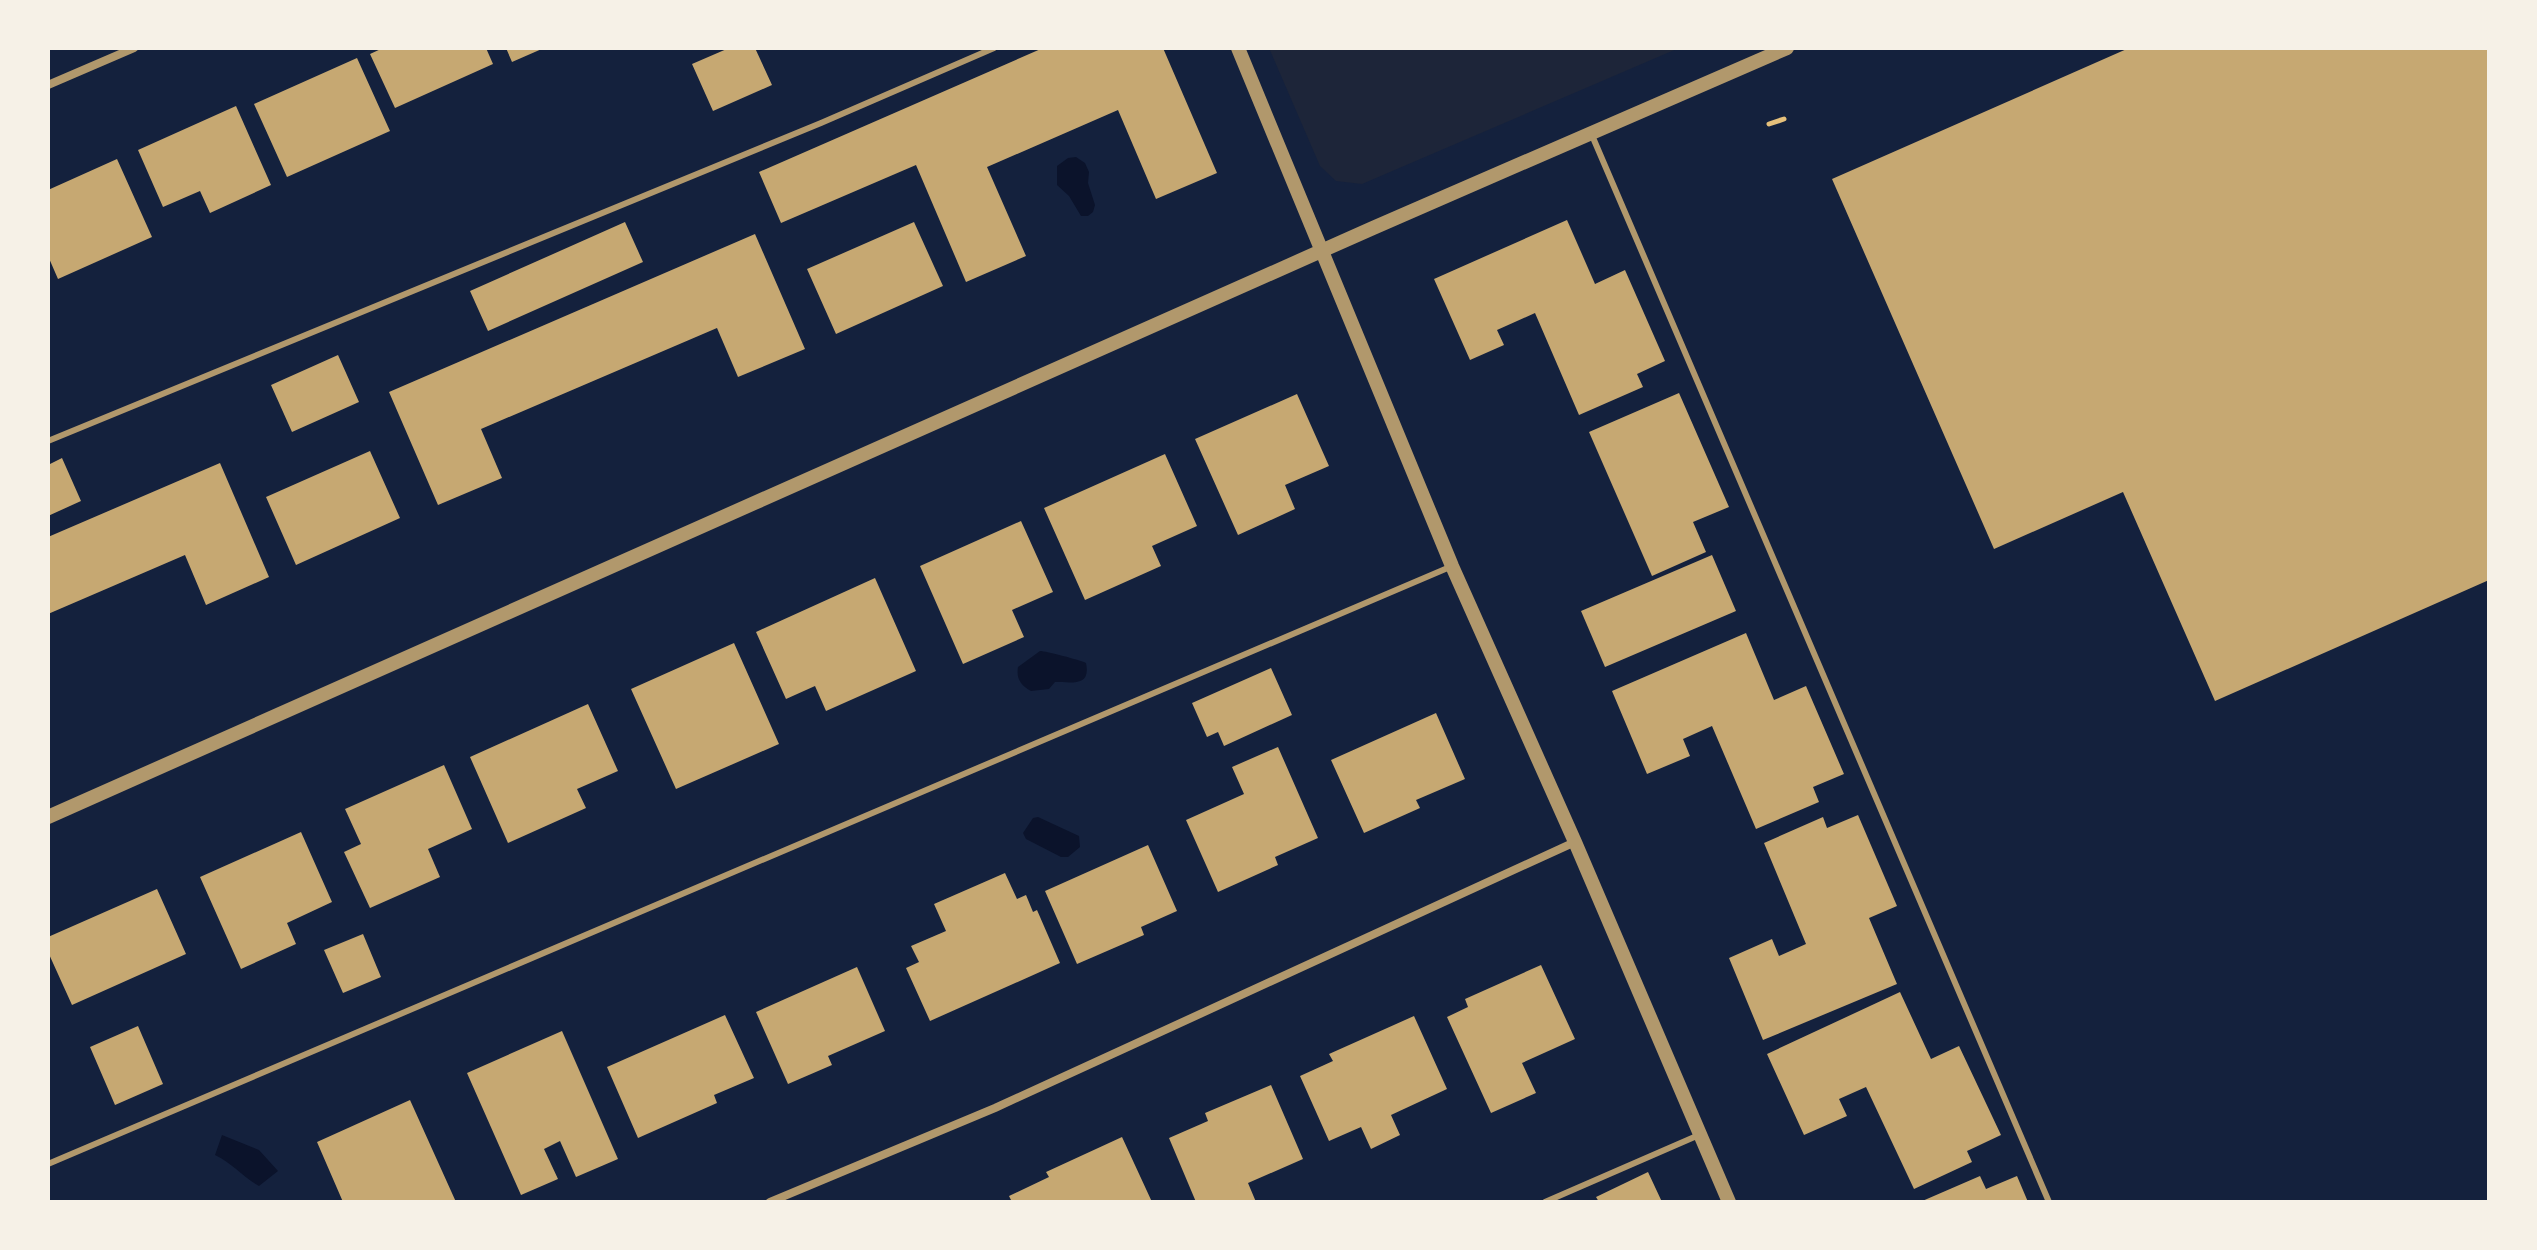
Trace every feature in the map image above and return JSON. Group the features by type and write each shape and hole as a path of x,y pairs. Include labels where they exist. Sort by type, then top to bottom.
{"street":[{"path":"48,85 134,48"},
{"path":"1238,48 1452,566 1575,842 1729,1202"},
{"path":"48,817 1323,250 1787,48"},
{"path":"770,1202 995,1108 1575,842"}],"lane":[{"path":"48,441 807,129 994,48"},
{"path":"1591,133 2049,1202"},
{"path":"48,1164 1452,566"},
{"path":"1545,1202 1700,1135"}],"path":[{"path":"1769,124 1784,119"}],"shaded area":[{"path":"1269,48 1679,48 1362,184 1336,181 1320,166"},
{"path":"1076,157 1085,163 1089,172 1088,183 1095,205 1088,216 1081,216 1069,196 1057,185 1057,166 1068,158"},
{"path":"1040,651 1086,663 1086,676 1079,682 1055,682 1049,689 1031,691 1020,681 1018,667"},
{"path":"1038,817 1079,836 1080,847 1068,857 1061,857 1026,839 1023,833 1033,818"},
{"path":"222,1135 259,1150 278,1171 259,1186 215,1155"}],"building":[{"path":"383,48 486,48 493,64 395,108 370,54"},
{"path":"506,48 544,48 512,62"},
{"path":"729,48 755,48 772,85 713,111 692,64"},
{"path":"1043,48 1163,48 1217,173 1156,199 1118,110 987,167 1026,256 966,282 916,165 781,223 759,172"},
{"path":"2129,48 2489,48 2489,580 2215,701 2123,492 1994,549 1832,179"},
{"path":"357,58 390,131 287,177 254,104"},
{"path":"236,106 271,185 210,213 200,191 163,207 138,150"},
{"path":"117,159 152,237 58,279 48,256 48,190"},
{"path":"1567,220 1595,284 1625,270 1665,361 1637,374 1643,387 1579,415 1535,313 1497,330 1504,345 1470,360 1434,279"},
{"path":"625,222 643,262 488,331 470,291"},
{"path":"914,222 943,286 836,334 807,269"},
{"path":"755,234 805,349 738,377 717,328 481,429 502,478 438,505 389,392"},
{"path":"338,355 359,402 292,432 271,385"},
{"path":"1679,393 1729,507 1693,522 1706,552 1652,576 1589,432"},
{"path":"1297,394 1329,466 1285,485 1295,509 1238,535 1195,439"},
{"path":"370,451 400,518 296,565 266,497"},
{"path":"1165,454 1197,526 1152,546 1161,566 1085,600 1044,508"},
{"path":"62,458 81,501 48,516 48,465"},
{"path":"220,463 269,577 206,605 185,555 48,614 48,537"},
{"path":"1021,521 1053,592 1012,610 1024,637 963,664 920,566"},
{"path":"1712,555 1736,611 1605,667 1581,611"},
{"path":"875,578 916,671 826,711 815,686 786,699 756,632"},
{"path":"1746,633 1774,700 1806,686 1844,774 1813,787 1819,802 1756,829 1712,726 1683,739 1690,756 1647,774 1612,691"},
{"path":"734,643 779,744 676,789 631,689"},
{"path":"1271,668 1292,715 1224,746 1218,732 1207,737 1192,703"},
{"path":"588,704 618,771 577,789 586,808 508,843 470,757"},
{"path":"1436,713 1465,779 1416,800 1420,808 1364,833 1331,760"},
{"path":"1278,747 1318,838 1275,857 1278,865 1218,892 1186,820 1244,794 1232,767"},
{"path":"444,765 472,829 428,849 440,877 370,908 344,852 361,844 345,809"},
{"path":"1858,815 1897,906 1869,918 1897,984 1763,1040 1729,958 1772,939 1779,956 1806,944 1764,843 1823,817 1827,828"},
{"path":"301,832 332,902 287,923 296,944 241,969 200,877"},
{"path":"1148,845 1177,911 1141,927 1144,935 1077,964 1045,891"},
{"path":"1005,873 1017,899 1026,895 1033,912 1037,910 1060,963 930,1021 906,968 919,962 911,946 946,931 934,904"},
{"path":"157,889 186,954 72,1005 48,952 48,937"},
{"path":"363,934 381,977 343,993 324,950"},
{"path":"1541,965 1575,1039 1522,1063 1536,1093 1491,1113 1447,1017 1468,1007 1465,999"},
{"path":"857,967 885,1031 828,1056 832,1065 788,1084 756,1012"},
{"path":"1900,992 1931,1059 1959,1046 2001,1135 1967,1151 1972,1162 1914,1189 1866,1087 1839,1099 1847,1116 1804,1135 1767,1054"},
{"path":"725,1015 754,1078 714,1095 717,1103 638,1138 607,1067"},
{"path":"1414,1016 1447,1089 1391,1115 1400,1135 1371,1149 1361,1127 1329,1141 1300,1076 1333,1061 1329,1054"},
{"path":"138,1026 163,1084 115,1105 90,1047"},
{"path":"562,1031 618,1159 576,1177 560,1141 544,1149 558,1179 521,1195 467,1073"},
{"path":"1271,1085 1303,1159 1248,1183 1256,1202 1196,1202 1169,1138 1208,1121 1205,1113"},
{"path":"410,1100 456,1202 343,1202 317,1142"},
{"path":"1122,1137 1152,1202 1012,1202 1009,1196 1049,1177 1046,1172"},
{"path":"1648,1172 1662,1202 1599,1202 1596,1197"},
{"path":"1980,1176 1986,1189 2017,1176 2028,1202 1920,1202"}]}
